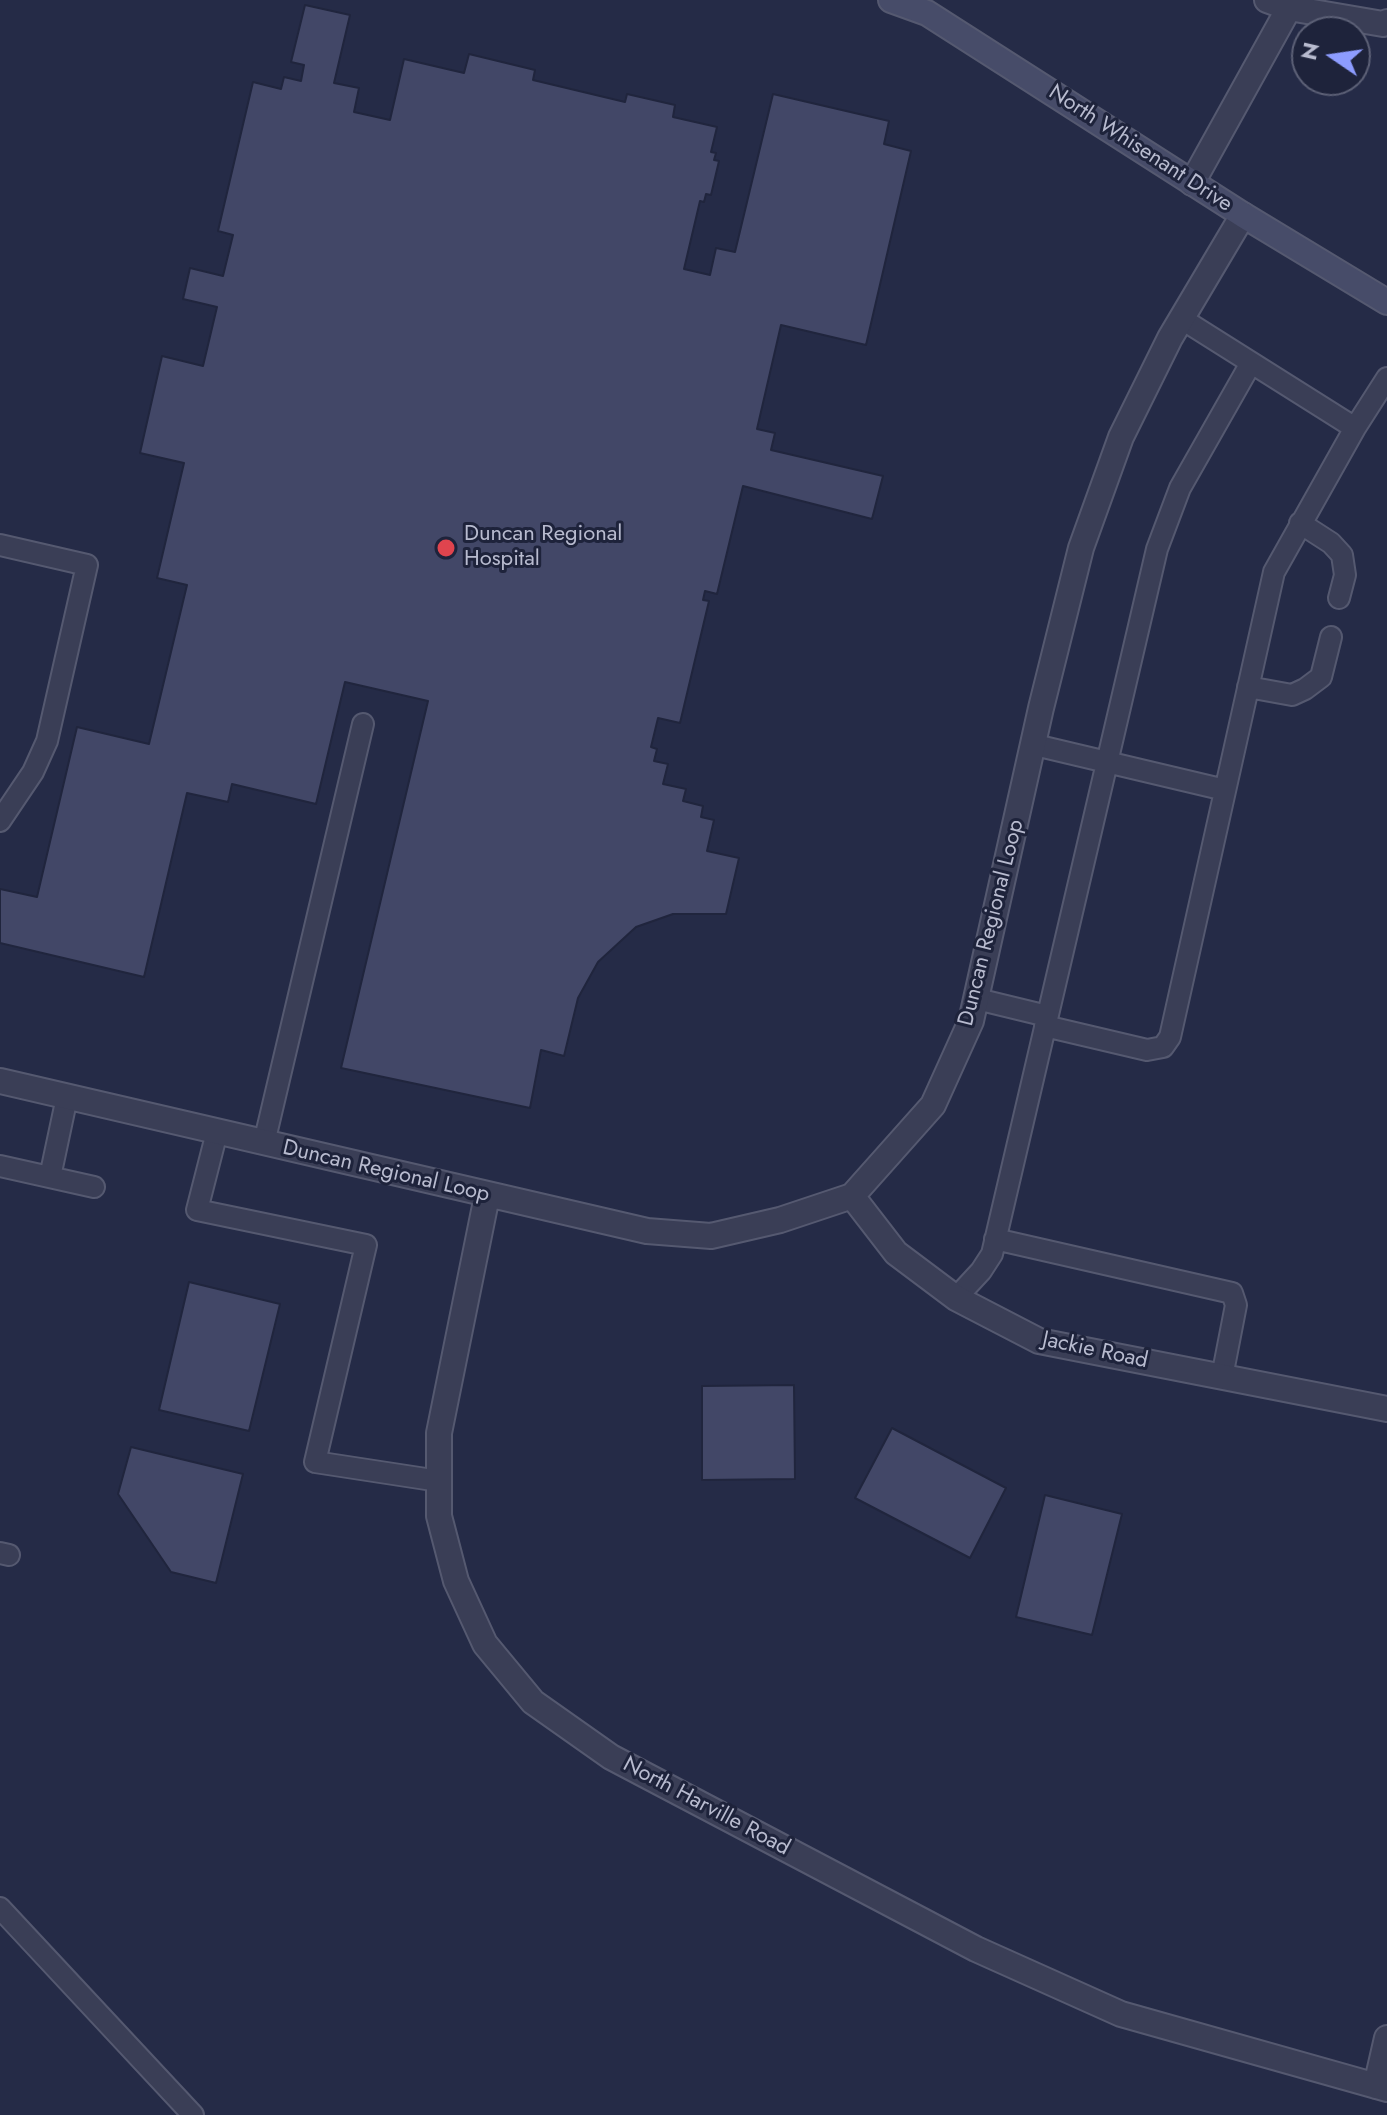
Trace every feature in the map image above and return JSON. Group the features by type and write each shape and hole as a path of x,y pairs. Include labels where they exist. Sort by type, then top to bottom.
{"street":[{"name":"North Whisenant Drive","path":"891,0 928,7 1192,183 1387,302"},
{"path":"1192,183 1278,4 1383,24 1387,22"},
{"name":"Duncan Regional Loop","path":"0,1081 647,1231 711,1236 780,1220 852,1196 933,1105 971,1021 1041,708 1081,548 1121,437 1182,319 1243,215"},
{"name":"North Harville Road","path":"487,1196 439,1433 439,1516 456,1581 485,1644 533,1702 611,1757 976,1949 1121,2014 1382,2088"},
{"name":"Jackie Road","path":"852,1196 896,1253 956,1298 1039,1341 1387,1409"},
{"path":"1382,2088 1387,2038"}],"lane":[{"path":"1182,319 1355,428"},
{"path":"956,1298 992,1254 1157,549 1180,488 1251,363"},
{"path":"977,999 1147,1050 1163,1047 1170,1037 1274,572 1355,428 1387,378"},
{"path":"1300,523 1331,543 1342,555 1345,575 1339,598"},
{"path":"0,545 87,565 47,741 33,772 0,821"},
{"path":"1248,687 1292,695 1305,689 1321,677 1331,637"},
{"path":"264,1143 363,724"},
{"path":"1035,745 1225,790"},
{"path":"50,1177 67,1097"},
{"path":"217,1132 197,1210 366,1245 315,1462 439,1481"},
{"path":"0,1166 94,1187"},
{"path":"995,1239 1232,1293 1236,1305 1222,1377"},
{"path":"0,1908 193,2115"}],"building":[{"name":"Duncan Regional Hospital","path":"305,5 350,15 334,83 359,88 354,112 390,120 404,59 464,73 469,54 535,70 533,80 625,102 627,94 675,105 673,117 717,127 711,152 716,153 714,160 719,161 711,195 706,194 704,202 700,201 684,269 710,275 716,248 735,252 773,94 889,121 884,144 911,151 866,345 781,325 757,429 775,433 771,450 883,476 872,519 743,486 717,594 705,591 703,600 709,601 680,723 658,718 651,747 657,749 654,761 668,764 663,784 686,789 683,801 703,806 701,817 714,820 707,851 739,858 726,914 673,914 636,927 598,962 578,998 564,1056 541,1050 530,1108 341,1068 428,701 345,682 316,804 232,784 228,802 187,793 144,977 0,943 0,889 37,897 77,727 149,744 187,585 157,578 184,463 140,453 162,356 203,366 217,307 183,299 190,268 223,276 233,235 218,231 253,82 281,89 284,77 301,81 304,65 291,62"},
{"path":"189,1282 280,1304 249,1431 159,1410"},
{"path":"794,1385 795,1479 702,1480 702,1386"},
{"path":"892,1428 1006,1488 970,1558 855,1498"},
{"path":"131,1447 243,1474 216,1583 171,1572 118,1494"},
{"path":"1045,1495 1122,1514 1092,1635 1016,1617"}],"place":[{"name":"Duncan Regional Hospital","path":"446,548"}]}
